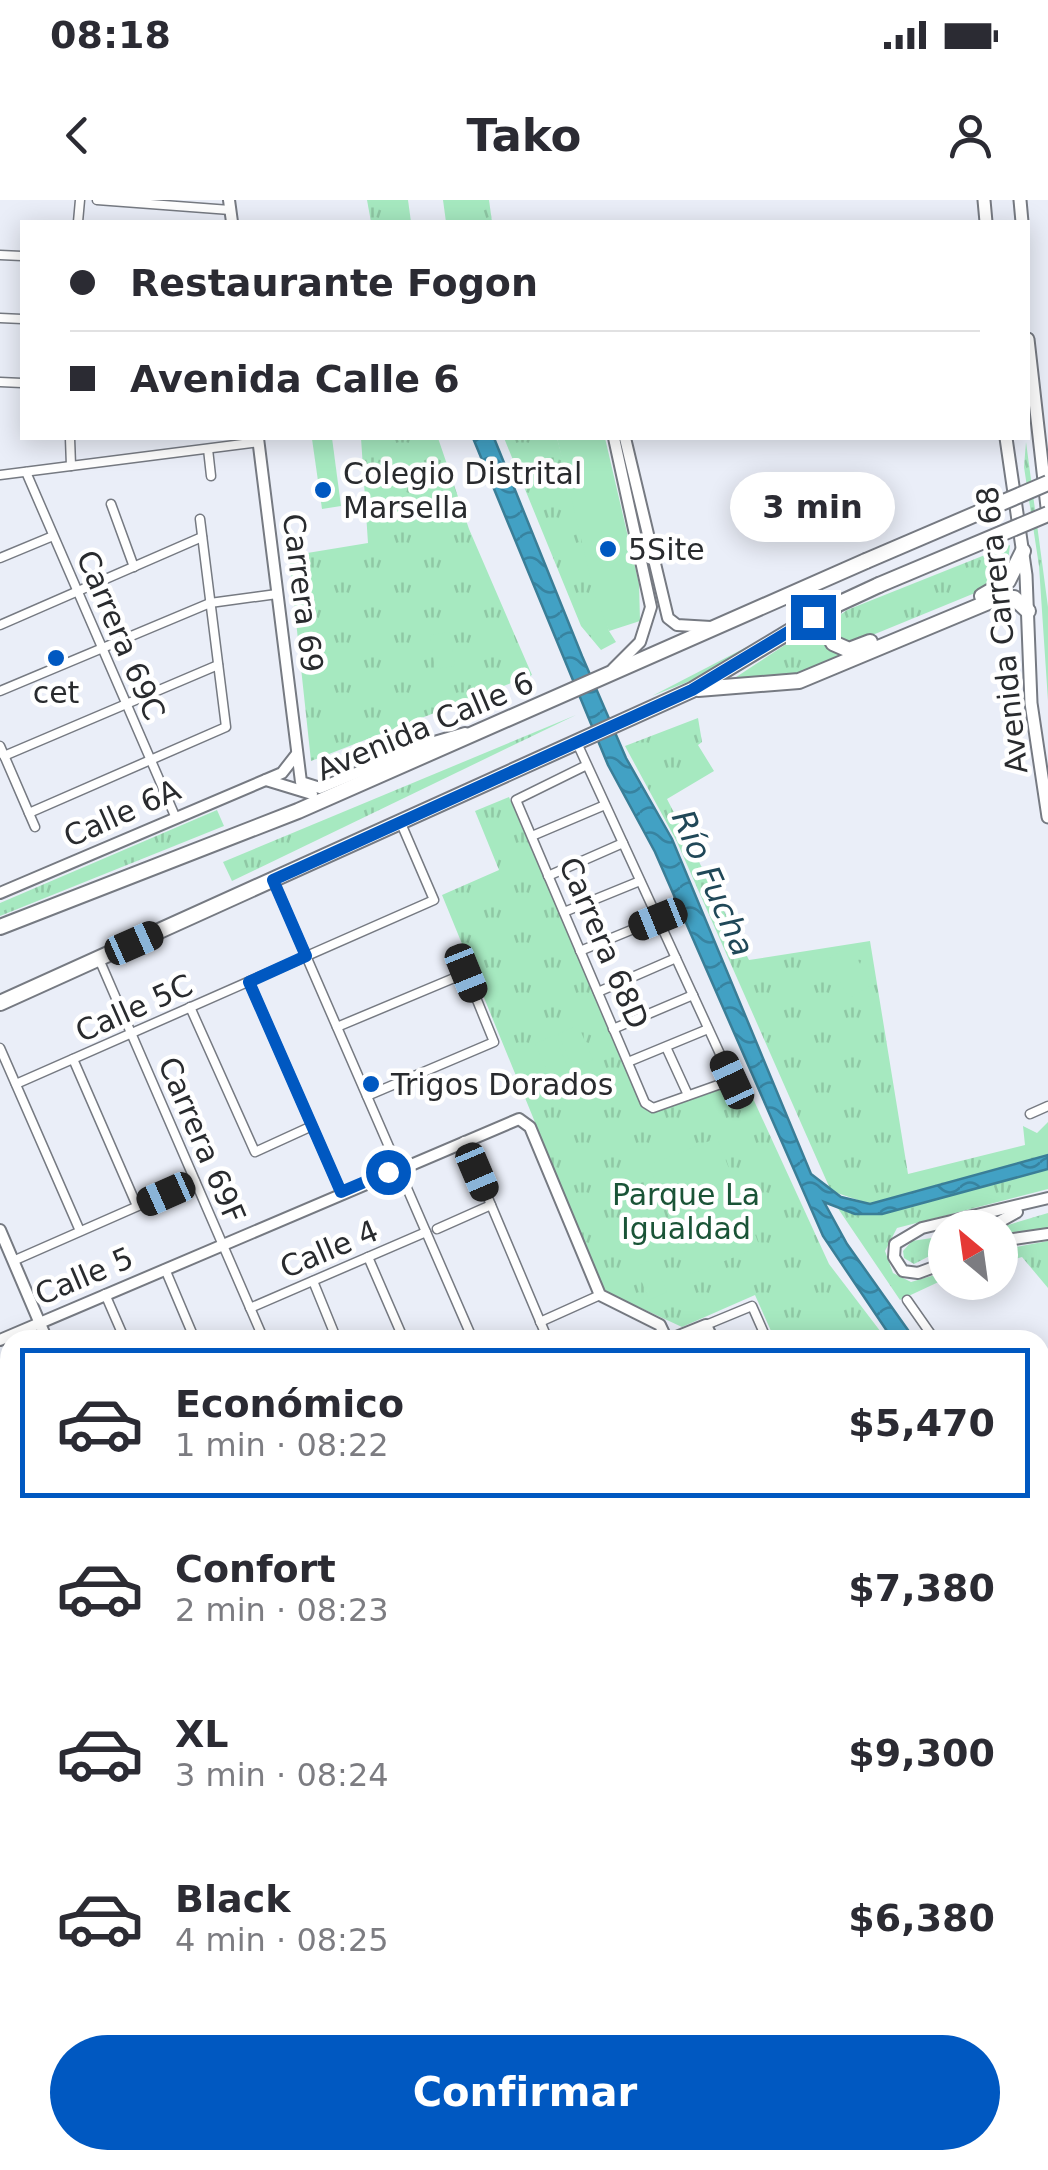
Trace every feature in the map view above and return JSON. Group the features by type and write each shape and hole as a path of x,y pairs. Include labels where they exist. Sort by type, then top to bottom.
{"highway":[{"name":"Avenida Calle 6","path":"0,927 298,810 494,727 1046,478"},
{"path":"0,1004 692,690 835,605 1048,515"},
{"path":"835,605 826,627 829,638 838,648 856,648 998,589 1012,577 1023,551"},
{"path":"692,690 804,680 998,598 1014,598 1028,611"},
{"path":"298,810 320,794"}],"main road":[{"name":"Avenida Carrera 68","path":"1030,354 1048,515"},
{"name":"Avenida Carrera 68","path":"1006,440 1023,551 1032,703 1048,817"}],"street":[{"path":"97,200 229,205"},
{"path":"70,440 72,466"},
{"path":"190,440 191,451"},
{"path":"0,475 258,440"},
{"name":"Carrera 69","path":"258,440 296,754 304,785 320,788 434,741 494,727"},
{"path":"600,680 632,653 650,617 614,440"},
{"path":"625,440 668,618 677,625 712,627"},
{"path":"208,449 211,476"},
{"name":"Carrera 69C","path":"26,472 175,816"},
{"path":"111,504 134,567"},
{"path":"29,812 226,727 200,519"},
{"path":"0,558 53,536"},
{"path":"0,625 202,538"},
{"path":"0,690 210,603 278,594"},
{"path":"4,756 218,665"},
{"path":"265,780 320,794 494,727"},
{"path":"582,740 586,765 732,1080 688,1096 666,1047"},
{"path":"0,746 35,828"},
{"path":"265,780 290,768 296,754"},
{"name":"Carrera 68D","path":"586,765 516,798 648,1108 688,1096"},
{"name":"Calle 6A","path":"0,894 265,780"},
{"path":"532,836 605,805"},
{"name":"Calle 5C","path":"16,1084 434,900 400,821"},
{"path":"548,876 623,843"},
{"path":"273,880 469,1330"},
{"path":"564,912 640,881"},
{"path":"580,951 658,919"},
{"path":"598,992 676,958"},
{"name":"Carrera 69F","path":"99,959 260,1330"},
{"path":"337,1027 466,973 494,1042 367,1096"},
{"path":"249,982 341,1192"},
{"path":"614,1029 693,995"},
{"path":"190,1007 255,1152 312,1126"},
{"path":"628,1062 708,1029"},
{"path":"0,1048 80,1231"},
{"path":"73,1059 137,1206"},
{"path":"1030,1114 1048,1106"},
{"name":"Calle 5","path":"23,1330 519,1118 530,1127 600,1295"},
{"path":"463,1139 544,1330"},
{"path":"13,1261 195,1180"},
{"path":"1018,1211 1048,1202"},
{"path":"928,1268 910,1273 894,1256 899,1238 922,1228 1048,1202"},
{"path":"438,1229 490,1205"},
{"path":"922,1228 928,1227"},
{"path":"0,1230 42,1330"},
{"name":"Calle 4","path":"250,1308 426,1232"},
{"path":"1018,1238 1048,1234"},
{"path":"368,1257 400,1330"},
{"path":"164,1269 191,1330"},
{"path":"313,1281 333,1330"},
{"path":"106,1294 121,1330"},
{"path":"540,1322 600,1295 660,1325 663,1330"},
{"path":"907,1300 928,1330"},
{"path":"693,1330 752,1306 763,1330"},
{"path":"706,1325 708,1330"}],"green space":[{"path":"367,200 408,200 411,220 371,220"},
{"path":"443,200 489,200 492,220 446,220"},
{"path":"312,440 332,440 341,506 322,509"},
{"path":"361,440 439,440 469,529 532,675 311,761 289,556 368,543"},
{"path":"505,440 558,440 609,631 616,642 601,650 581,626"},
{"name":"5Site","path":"557,440 605,440 639,584 640,621 609,631 594,593"},
{"path":"1026,442 1048,607 1048,701 1039,566 1024,467"},
{"path":"402,459 407,503 382,506 376,463"},
{"path":"1010,545 1006,577 997,584 853,643 838,642 831,622 847,610"},
{"path":"820,622 824,641 850,656 794,677 727,683"},
{"path":"450,632 455,666 435,669 430,635"},
{"path":"770,635 723,668 652,696"},
{"path":"576,715 232,881 223,862"},
{"path":"698,718 702,742 698,745 714,771 667,799 749,960 870,941 908,1174 1025,1145 1023,1126 1037,1133 1048,1122 1048,1155 870,1204 831,1191 677,842 625,746"},
{"name":"Parque La Igualdad","path":"509,797 643,1107 653,1113 745,1081 829,1264 879,1330 771,1330 755,1295 682,1327 604,1291 442,895 499,870 475,811"},
{"path":"217,810 224,826 0,916 0,903"},
{"path":"850,946 872,985 849,998 827,959"},
{"path":"578,1025 593,1060 573,1068 558,1034"},
{"path":"554,1035 569,1070 550,1078 535,1044"},
{"path":"717,1138 760,1247 691,1274 649,1165"},
{"path":"1048,1169 1048,1189 967,1210 928,1210 928,1220 897,1228 885,1251 893,1273 911,1282 928,1277 928,1287 900,1300 837,1207 855,1214 882,1214"},
{"path":"1048,1213 1048,1231 1018,1235 1018,1222"},
{"path":"928,1239 928,1257 914,1264 904,1258 903,1251 912,1241"},
{"path":"1048,1241 1048,1288 1022,1257 1018,1258 1018,1247"},
{"path":"653,1259 667,1292 649,1300 636,1267"}],"water":[{"path":"474,440 495,440 582,656 626,758 672,839 811,1174 841,1197 870,1204 1048,1155 1048,1169 882,1214 855,1214 824,1202 847,1244 908,1330 886,1330 823,1236 655,852 608,765"}],"place":[{"name":"Colegio Distrital Marsella","path":"323,490"},
{"name":"5Site","path":"608,549"},
{"name":"cet","path":"56,658"},
{"name":"Trigos Dorados","path":"371,1084"}],"route":[{"path":"388,1172 341,1192 249,982 306,956 273,880 692,690 813,617"}],"water label":[{"name":"Río Fucha","path":"713,883"}]}
